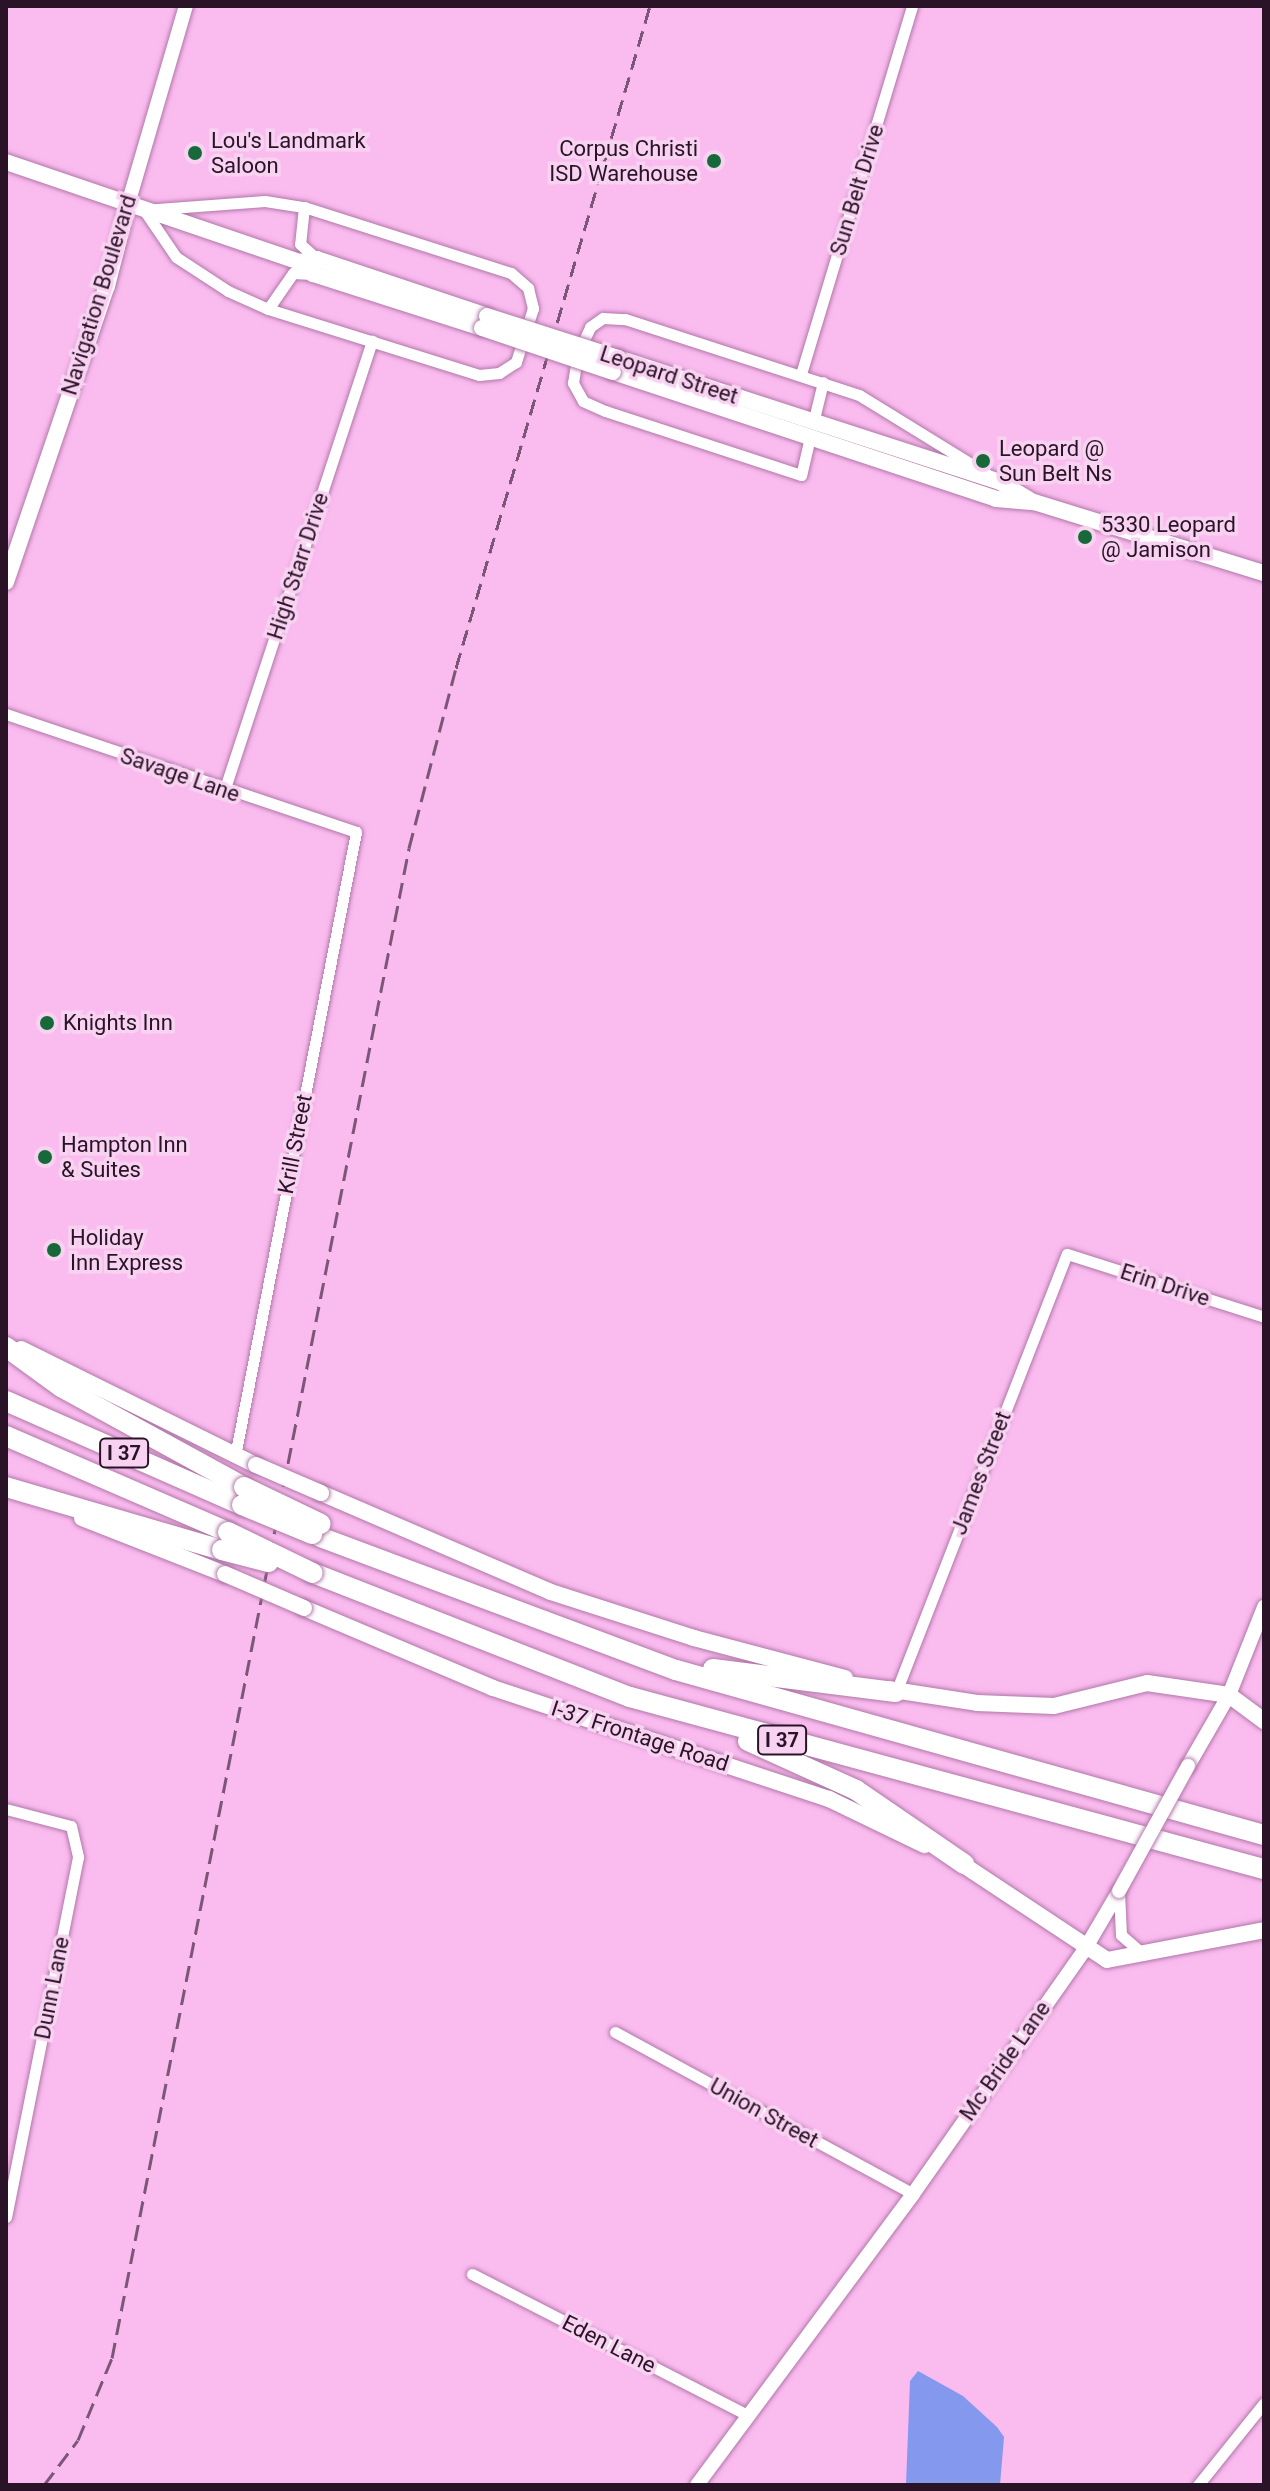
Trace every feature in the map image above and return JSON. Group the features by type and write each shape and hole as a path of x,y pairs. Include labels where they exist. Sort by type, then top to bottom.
{"highway":[{"path":"6,1347 61,1387 243,1496"},
{"name":"I 37","path":"6,1401 243,1496 406,1572 676,1670 1264,1835"},
{"name":"I 37","path":"6,1436 225,1541 630,1697 1264,1869"},
{"path":"6,1488 225,1541"},
{"path":"540,1622 716,1670 896,1692"},
{"path":"697,1717 856,1790 964,1864"}],"main road":[{"name":"Leopard Street","path":"6,162 811,430 996,499 1034,502 1264,573"},
{"name":"Navigation Boulevard","path":"6,582 136,207"},
{"name":"Leopard Street","path":"811,430 1000,482 1034,502"},
{"path":"6,1341 235,1456 551,1592 694,1638 896,1692 977,1703 1054,1706 1147,1683 1229,1695 1264,1721"},
{"name":"I-37 Frontage Road","path":"6,1488 225,1574 493,1688 829,1799 964,1864 1085,1949 1107,1960 1144,1956 1264,1930"}],"street":[{"name":"Navigation Boulevard","path":"136,207 186,6"},
{"name":"Sun Belt Drive","path":"801,374 912,6"},
{"path":"265,201 304,207 511,273 528,288 533,308 516,362 499,373 479,375 268,309 228,291 176,257 136,207 265,201"},
{"path":"268,309 293,273 310,265 300,244 304,207"},
{"path":"823,382 801,475 605,411 583,401 573,383 590,327 603,318 625,319 823,382 893,413 1000,482"},
{"name":"High Starr Drive","path":"224,791 372,341"},
{"name":"Savage Lane","path":"6,714 224,791 356,832"},
{"name":"Krill Street","path":"235,1456 356,832"},
{"name":"Erin Drive","path":"1067,1254 1264,1317"},
{"name":"James Street","path":"896,1692 1067,1254"},
{"name":"Mc Bride Lane","path":"697,2485 746,2414 913,2194 1085,1949 1229,1695 1264,1607"},
{"name":"Dunn Lane","path":"6,1809 71,1826 78,1857 6,2217"},
{"path":"1119,1891 1121,1935 1144,1956"},
{"name":"Union Street","path":"615,2032 913,2194"},
{"name":"Eden Lane","path":"472,2274 746,2414"},
{"path":"1198,2485 1264,2403"}],"water":[{"path":"918,2371 963,2396 997,2427 1004,2437 1000,2485 906,2485 910,2381"}],"railway":[{"path":"44,2485 78,2440 112,2358 409,848 456,668 650,6"}],"place":[{"name":"Lou's Landmark Saloon","path":"195,153"},
{"name":"Corpus Christi ISD Warehouse","path":"714,161"},
{"name":"Leopard @ Sun Belt Ns","path":"983,461"},
{"name":"5330 Leopard @ Jamison","path":"1085,537"},
{"name":"Knights Inn","path":"47,1023"},
{"name":"Hampton Inn & Suites","path":"45,1157"},
{"name":"Holiday Inn Express","path":"54,1250"}]}
